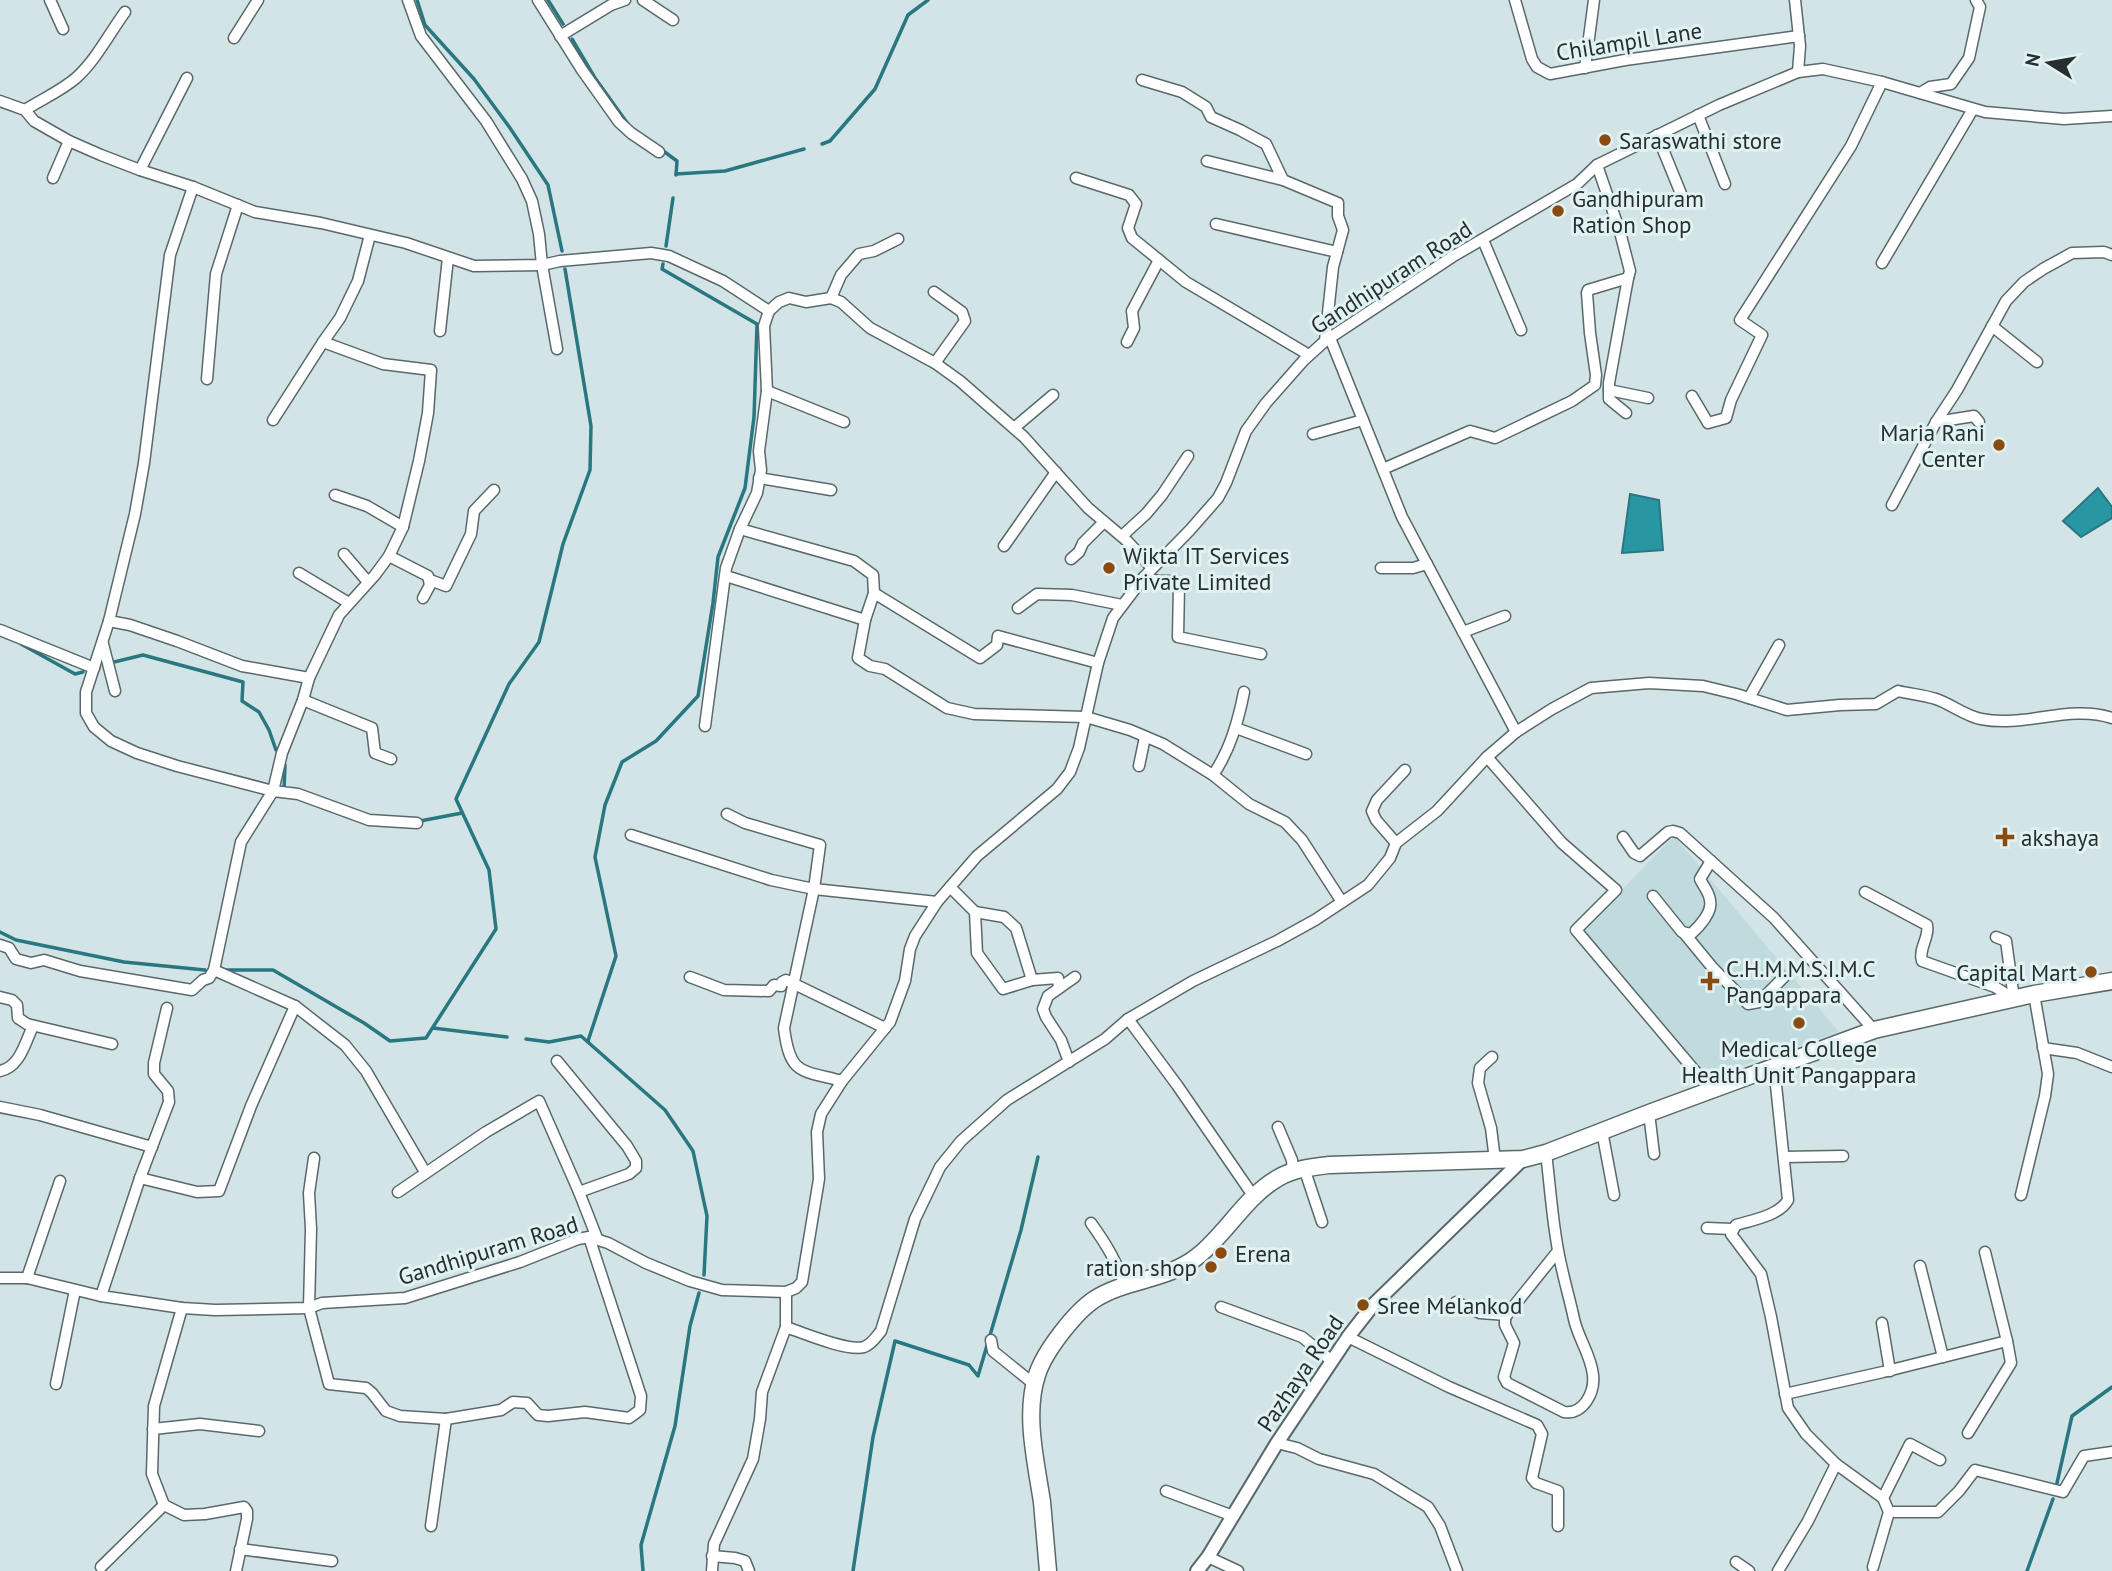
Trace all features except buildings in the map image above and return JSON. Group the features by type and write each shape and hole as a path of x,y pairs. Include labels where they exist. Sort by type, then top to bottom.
{"main road":[{"path":"1048,1571 1031,1416 1037,1374 1062,1331 1095,1299 1125,1286 1168,1274 1197,1257 1254,1197 1279,1177 1299,1170 1329,1165 1524,1159 1874,1030 2034,994 2112,981"}],"street":[{"path":"50,0 63,29"},
{"path":"234,38 258,0"},
{"path":"408,0 421,36 486,121 522,179 532,201 557,349"},
{"path":"538,0 619,122 659,152"},
{"path":"560,36 611,5 625,0"},
{"path":"643,0 673,20"},
{"name":"Chilampil Lane","path":"1515,0 1529,52 1537,67 1550,74 1727,44 1799,36"},
{"path":"1585,68 1594,0"},
{"path":"1795,0 1799,36 1798,72"},
{"path":"1920,93 1930,87 1951,84 1969,58 1979,7 1976,0"},
{"path":"25,110 75,78 90,62 125,12"},
{"name":"Gandhipuram Road","path":"0,1278 27,1278 101,1296 182,1308 309,1308 322,1303 405,1298 508,1266 578,1238 593,1238 690,1281 722,1290 786,1292 796,1288 802,1282 819,1180 817,1132 821,1114 842,1082 885,1028 898,1003 915,936 937,901 977,856 1057,789 1070,772 1079,748 1098,663 1113,618 1144,577 1218,498 1246,431 1266,402 1309,355 1327,339 1452,257 1577,184 1597,165 1698,115 1798,72 1823,69 1882,82 1985,112 2064,119 2112,116"},
{"path":"140,170 187,78"},
{"path":"1142,80 1182,92 1206,107 1211,117 1266,144 1283,180"},
{"path":"1692,396 1708,423 1726,418 1731,400 1762,335 1740,320 1851,146 1882,82"},
{"path":"0,101 25,110 34,121 69,141 255,212 321,223 406,243 474,266 542,265 651,253 669,256 723,281 769,311"},
{"path":"1882,263 1973,109"},
{"path":"1698,115 1725,184"},
{"path":"1657,135 1684,201"},
{"path":"53,178 69,141"},
{"path":"1207,161 1283,180 1338,203 1338,216 1343,230 1329,295 1327,339 1402,517 1516,732"},
{"path":"1597,165 1629,264 1609,385 1609,399 1626,413"},
{"path":"1076,178 1129,195 1136,204 1128,228 1132,238 1186,282 1309,355"},
{"path":"193,187 170,255 135,514 108,621 86,692 86,713 94,727 111,741 137,753 273,791 298,794 369,820 417,823"},
{"path":"207,379 216,274 238,205"},
{"path":"1216,224 1337,252"},
{"path":"273,420 340,318 358,281 370,236"},
{"path":"831,298 841,275 859,254 874,251 898,239"},
{"path":"1483,240 1521,330"},
{"path":"1892,505 2006,301 2024,282 2072,253 2104,252 2112,255"},
{"path":"440,331 448,258"},
{"path":"1127,342 1134,328 1132,312 1159,260"},
{"path":"1383,469 1470,431 1495,438 1572,401 1595,385 1587,293 1588,290 1628,278"},
{"path":"934,292 962,312 965,321 935,363"},
{"path":"705,726 726,568 757,493 761,470 759,451 767,391 764,326 769,311 789,298 806,302 831,298 841,302 870,328 935,363 960,381 1014,428 1079,499 1122,536 1152,568"},
{"path":"1992,326 2037,362"},
{"path":"0,944 9,948 16,959 31,963 44,960 80,971 192,990 209,978 214,970 241,842 273,791 282,753 309,678 339,615 389,556 403,527 428,413 431,370 383,364 323,342"},
{"path":"1596,379 1648,398"},
{"path":"767,391 844,422"},
{"path":"1014,428 1053,395"},
{"path":"1936,422 1973,416 1979,422"},
{"path":"1313,434 1363,421"},
{"path":"1122,536 1162,495 1188,456"},
{"path":"1004,546 1056,472"},
{"path":"759,478 831,490"},
{"path":"389,556 421,571 430,580 446,586 471,534 474,511 494,490"},
{"path":"335,495 367,506 403,527"},
{"path":"1071,559 1104,522"},
{"path":"740,529 854,561 873,575 874,593 865,620 858,658 870,666 885,670 947,708 974,714 1086,716 1166,746 1213,775 1249,804 1285,821 1302,840 1342,902"},
{"path":"344,554 368,582"},
{"path":"1381,568 1413,568 1427,564"},
{"path":"299,573 349,603"},
{"path":"726,576 865,620"},
{"path":"1144,577 1158,581 1177,581 1178,637 1261,654"},
{"path":"423,598 430,580"},
{"path":"874,593 980,657 997,645 998,636 1098,663"},
{"path":"1018,608 1037,594 1072,595 1122,605"},
{"path":"1463,632 1505,615"},
{"path":"108,621 130,625 242,666 309,678"},
{"path":"0,630 94,668"},
{"path":"102,642 115,691"},
{"path":"1749,698 1779,645"},
{"path":"786,1327 849,1347 863,1348 873,1341 881,1331 915,1219 940,1167 961,1141 1007,1100 1105,1039 1128,1019 1193,981 1287,936 1368,886 1390,858 1396,843 1437,811 1486,757 1516,732 1591,688 1649,683 1703,686 1787,710 1876,704 1898,691 1935,698 1980,719 2021,722 2065,714 2112,718"},
{"path":"1213,775 1236,728 1244,692"},
{"path":"303,700 372,728 375,753 391,759"},
{"path":"1236,728 1306,754"},
{"path":"1139,766 1145,737"},
{"path":"1486,757 1562,843 1616,890 1576,930 1712,1090"},
{"path":"1396,843 1376,820 1372,811 1377,800 1405,771"},
{"path":"727,814 745,823 820,845 814,889 784,1028 790,1059 800,1070 842,1082"},
{"path":"1623,837 1634,853 1640,856 1668,832 1676,831 1774,918 1874,1030"},
{"path":"631,835 771,880 814,889 937,901"},
{"path":"1684,933 1691,934 1695,931 1710,908 1710,900 1700,879 1712,861"},
{"path":"950,887 975,912 1004,917 1016,928 1032,980"},
{"path":"1865,892 1927,925 1922,961 1995,987 2014,999"},
{"path":"1653,896 1712,968 1748,1004 1759,1002 1784,976"},
{"path":"975,912 977,953 1003,989 1032,980 1058,978 1059,988"},
{"path":"1996,937 2006,941 2014,999"},
{"path":"214,970 295,1006 345,1045 366,1071 425,1172"},
{"path":"690,977 723,990 769,991 774,985 781,986 786,980 885,1028"},
{"path":"1069,1062 1061,1040 1043,1009 1048,996 1075,977"},
{"path":"2021,1195 2048,1074 2034,994"},
{"path":"0,997 12,1000 17,1005 18,1018 22,1022 112,1044"},
{"path":"140,1178 197,1192 219,1191 251,1106 295,1006"},
{"path":"101,1296 170,1097 154,1074 167,1007"},
{"path":"1128,1019 1254,1197"},
{"path":"0,1071 16,1063 33,1026"},
{"path":"2043,1048 2077,1053 2112,1067"},
{"path":"1492,1057 1480,1068 1478,1083 1491,1128 1495,1160"},
{"path":"557,1061 627,1146 636,1161 636,1168 629,1174 579,1192"},
{"path":"1707,1228 1732,1229 1736,1225 1782,1208 1787,1203 1774,1066"},
{"path":"314,1158 309,1193 309,1308 329,1384 366,1388 386,1411 400,1416 446,1419 501,1410 513,1402 527,1403 538,1415 548,1416 585,1412 629,1418 640,1410 641,1395 579,1192 540,1101 486,1132 398,1192"},
{"path":"0,1107 40,1115 152,1147"},
{"path":"1649,1113 1654,1154"},
{"path":"1278,1127 1322,1222"},
{"path":"1602,1131 1614,1195"},
{"path":"1546,1153 1558,1251 1575,1321 1588,1353 1593,1376 1590,1396 1577,1410 1564,1412 1505,1382 1504,1376 1514,1343 1506,1325 1507,1315 1558,1251"},
{"path":"1784,1157 1843,1156"},
{"name":"Pazhaya Road","path":"1200,1570 1277,1443 1348,1337 1373,1306 1524,1159"},
{"path":"27,1278 60,1181"},
{"path":"1091,1223 1118,1264 1125,1286"},
{"path":"1732,1229 1732,1238 1761,1274 1790,1411 1806,1434 1836,1464 1883,1498 1889,1512 1873,1567"},
{"path":"1968,1433 2011,1363 1984,1252"},
{"path":"1920,1266 1943,1357"},
{"path":"55,1384 75,1290"},
{"path":"712,1571 714,1544 753,1459 762,1392 786,1327 786,1292"},
{"path":"1456,1302 1480,1313 1507,1315"},
{"path":"1221,1307 1301,1337 1332,1361"},
{"path":"182,1308 154,1406 152,1474 164,1505 184,1515 244,1507 247,1520 236,1571"},
{"path":"1882,1322 1890,1371"},
{"path":"1348,1337 1437,1381 1537,1425 1542,1434 1532,1478 1536,1483 1558,1491 1558,1525"},
{"path":"991,1340 993,1352 1035,1385"},
{"path":"1785,1394 1890,1371 2007,1340"},
{"path":"430,1526 446,1419"},
{"path":"153,1429 200,1424 259,1431"},
{"path":"1277,1443 1297,1448 1319,1459 1374,1474 1428,1507 1440,1526 1457,1571"},
{"path":"1883,1498 1910,1444 1940,1460"},
{"path":"1889,1512 1938,1512 1975,1470 2063,1492 2084,1456 2112,1452"},
{"path":"1778,1571 1808,1521 1836,1464"},
{"path":"1167,1491 1233,1516"},
{"path":"101,1567 164,1505"},
{"path":"240,1549 332,1561"},
{"path":"712,1556 745,1561 749,1571"},
{"path":"1208,1557 1238,1571"},
{"path":"1736,1562 1749,1571"}],"shaded area":[{"name":"C.H.M.M.S.I.M.C Pangappara","path":"1674,836 1839,1032 1704,1079 1582,931"}],"water":[{"path":"2098,488 2112,507 2112,518 2081,537 2063,521"},
{"path":"1630,494 1659,500 1663,550 1622,553"}],"waterway":[{"path":"417,0 425,25 474,79 548,185 562,251"},
{"path":"548,0 563,24"},
{"path":"822,144 830,141 875,89 908,15 928,0"},
{"path":"572,39 595,78 628,124"},
{"path":"676,174 725,171 804,149"},
{"path":"662,150 677,161 676,175"},
{"path":"666,246 673,198"},
{"path":"588,1041 616,956 595,857 605,805 622,762 656,741 698,696 718,557 745,488 754,417 757,324 662,269 663,264"},
{"path":"223,970 273,970 390,1041 426,1038 496,929 489,870 456,799 509,684 539,642 563,544 590,470 591,426 565,269"},
{"path":"21,644 75,674 83,672"},
{"path":"110,663 143,655 243,682 242,701 259,712 276,750"},
{"path":"284,789 285,765"},
{"path":"420,821 462,813"},
{"path":"0,932 16,940 124,962 205,970"},
{"path":"433,1028 507,1037"},
{"path":"526,1039 549,1042 581,1036 665,1110 693,1151 707,1216 704,1275"},
{"path":"853,1571 873,1437 895,1341 969,1365 978,1376 1021,1230 1038,1157"},
{"path":"643,1571 641,1545 675,1426 690,1326 699,1293"},
{"path":"2057,1483 2072,1416 2112,1387"},
{"path":"2027,1571 2053,1499"}],"place":[{"name":"Saraswathi store","path":"1605,140"},
{"name":"Gandhipuram Ration Shop","path":"1558,211"},
{"name":"Maria Rani Center","path":"1999,445"},
{"name":"Wikta IT Services Private Limited","path":"1109,568"},
{"name":"akshaya","path":"2005,837"},
{"name":"Capital Mart","path":"2091,972"},
{"name":"C.H.M.M.S.I.M.C Pangappara","path":"1710,981"},
{"name":"Medical College Health Unit Pangappara","path":"1799,1023"},
{"name":"Erena","path":"1221,1253"},
{"name":"ration shop","path":"1211,1267"},
{"name":"Sree Melankod","path":"1363,1305"}]}
